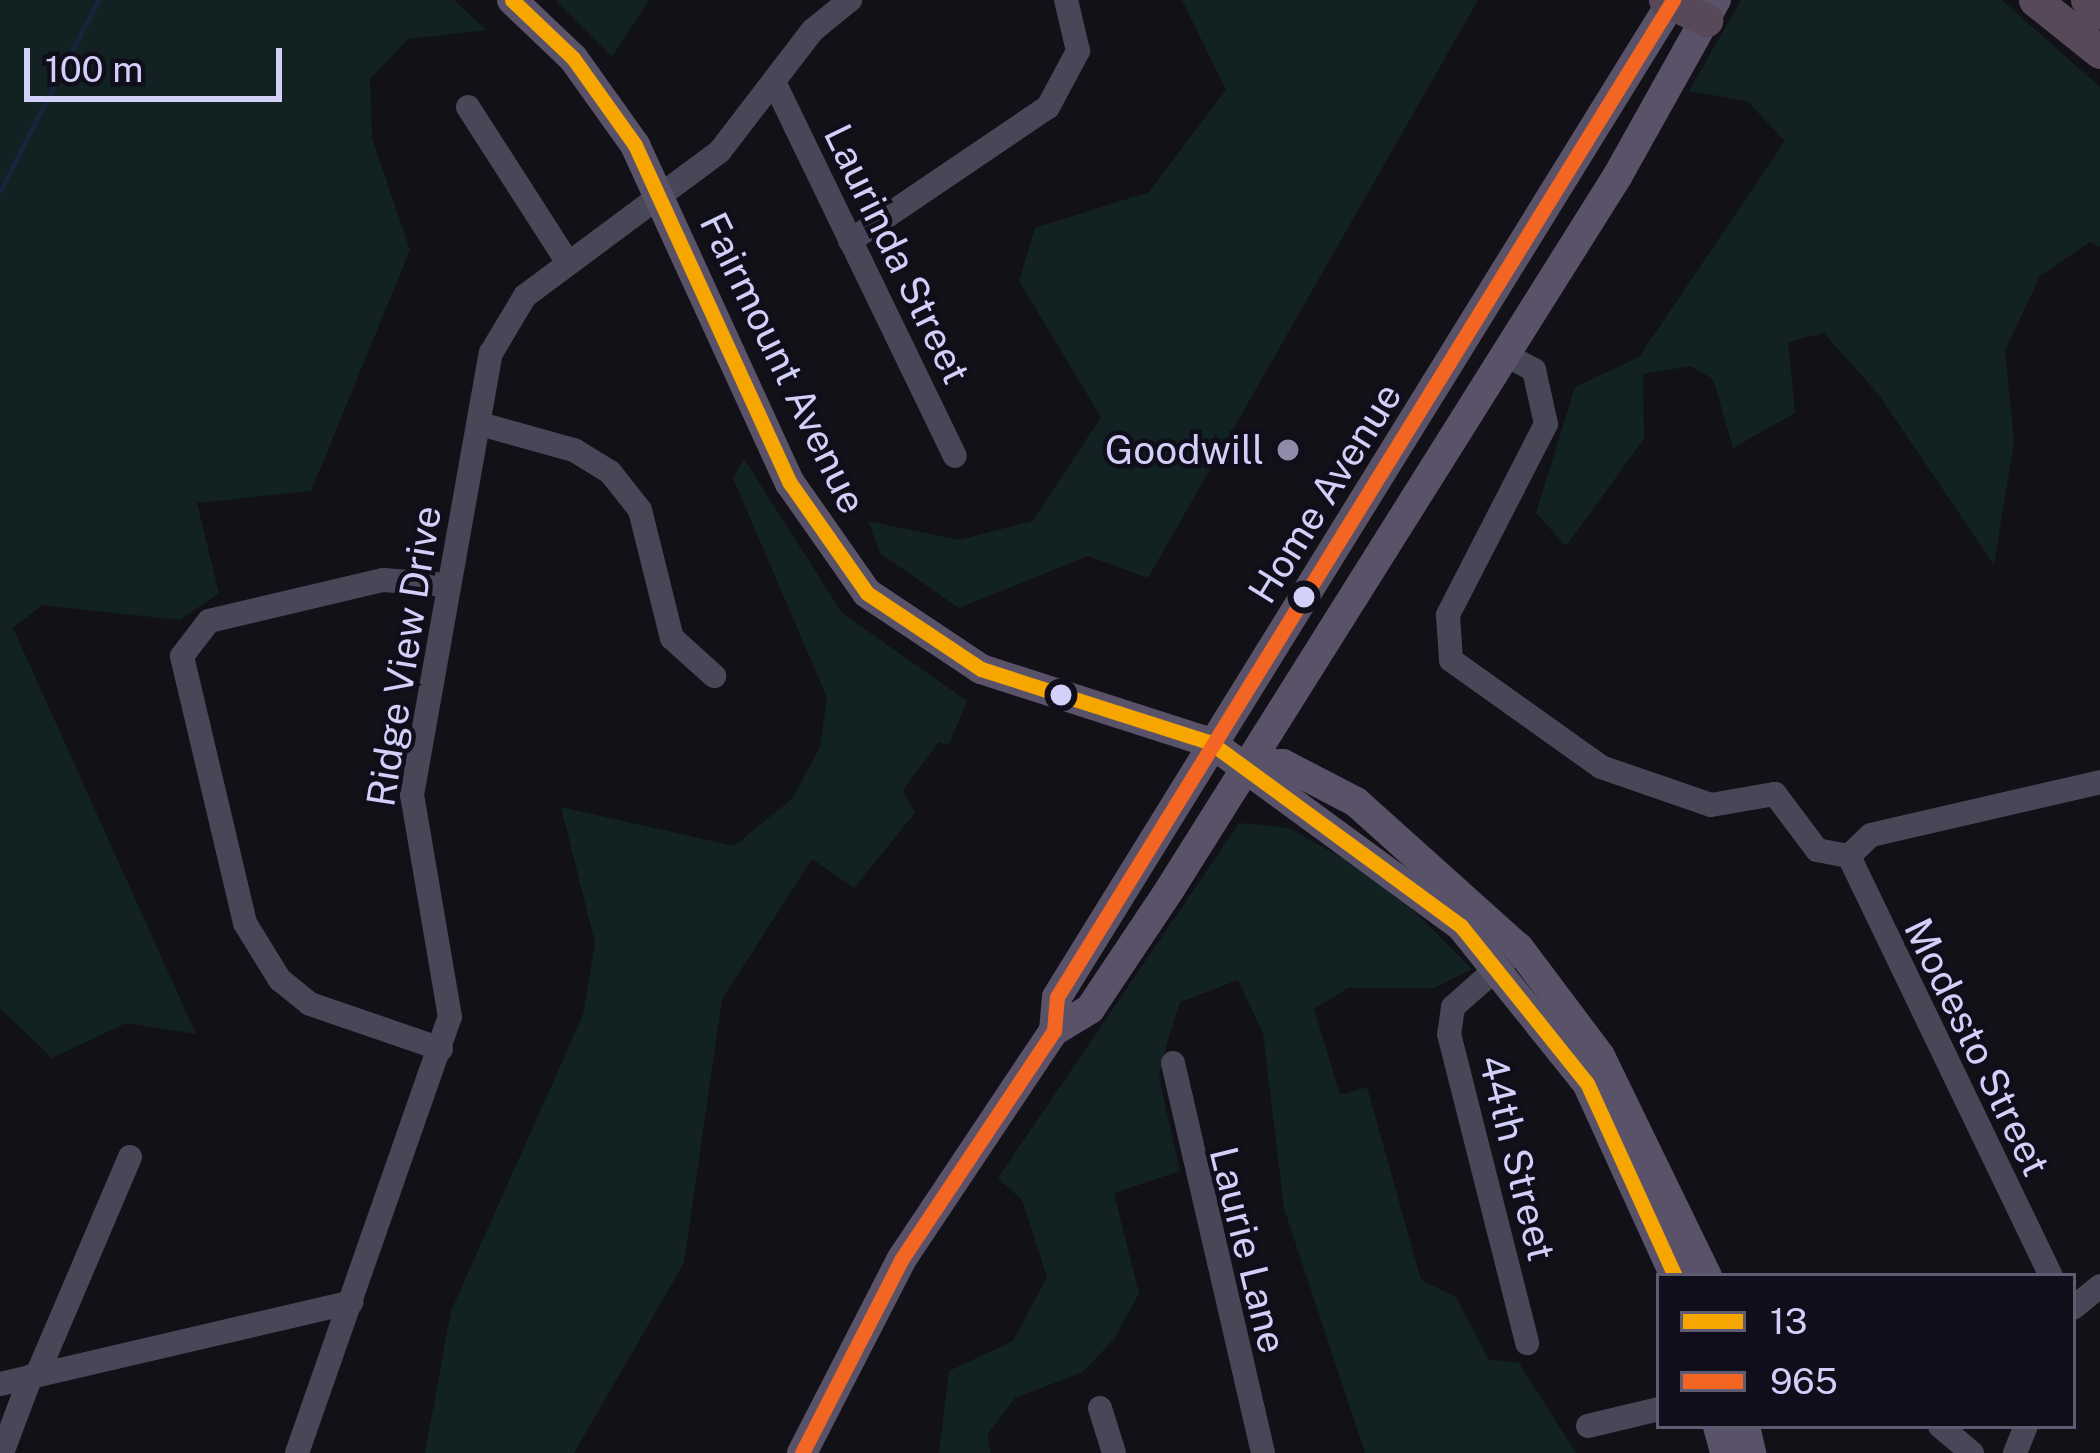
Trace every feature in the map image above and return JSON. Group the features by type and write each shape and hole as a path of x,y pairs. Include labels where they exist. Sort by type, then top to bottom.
{"highway":[{"path":"2035,0 2100,52"},
{"path":"2086,0 2100,13"},
{"path":"1670,2 1711,10"}],"main road":[{"name":"Fairmount Avenue","path":"512,0 593,85 661,196 790,483 867,593 982,669 1211,743 1248,764 1264,788 1382,861 1509,957 1600,1056 1706,1273"},
{"name":"Home Avenue","path":"1054,1031 1057,997 1670,2"},
{"name":"Home Avenue","path":"809,1448 901,1260 1054,1031 1090,1009 1506,355 1711,10"},
{"name":"Fairmount Avenue","path":"1509,957 1587,1082 1674,1273"}],"street":[{"name":"Ridge View Drive","path":"297,1453 441,1049 450,986 413,846 412,795 480,424 503,324 568,263 720,151 850,0"},
{"path":"850,241 1048,107 1078,51 1066,0"},
{"name":"Laurinda Street","path":"775,84 955,456"},
{"path":"468,107 568,263"},
{"path":"1506,355 1534,370 1546,424 1448,614 1450,660 1601,767 1711,805 1775,794 1817,850 1851,852 2100,782"},
{"path":"480,424 574,450 610,472 640,510 672,638 714,676"},
{"path":"441,1049 310,1004 280,980 245,923 182,656 209,621 383,580 449,585"},
{"name":"Modesto Street","path":"1851,852 2050,1273"},
{"name":"44th Street","path":"1509,957 1453,1006 1449,1034 1527,1343"},
{"name":"Laurie Lane","path":"1173,1063 1263,1453"},
{"path":"2,1453 130,1157"},
{"path":"2076,1306 2100,1286"},
{"path":"0,1384 352,1301"},
{"path":"1100,1408 1114,1453"},
{"path":"1588,1426 1656,1410"},
{"path":"1944,1429 1972,1453"}],"shaded area":[{"path":"0,0 454,0 486,30 408,39 370,79 372,138 410,250 311,491 197,503 219,593 180,620 42,605 13,628 196,1034 126,1023 52,1058 0,1008"},
{"path":"555,0 649,0 612,57"},
{"path":"1182,0 1478,0 1148,578 1088,556 959,608 880,553 868,521 959,540 1033,521 1101,417 1019,281 1035,228 1149,192 1226,90"},
{"path":"1741,0 2002,0 2100,87 2100,247 2090,242 2040,276 2005,351 2014,443 1994,565 1879,395 1824,333 1788,342 1795,413 1733,448 1713,379 1691,366 1643,374 1644,439 1566,546 1536,513 1575,387 1639,357 1785,141 1747,101 1689,91"},
{"path":"744,459 842,613 967,701 949,744 939,742 903,790 915,813 854,888 812,859 722,999 684,1263 574,1453 425,1453 451,1311 583,1015 595,943 561,807 734,846 792,799 820,747 827,697 733,478"},
{"path":"1239,823 1289,828 1385,882 1472,969 1434,988 1348,988 1314,1009 1340,1095 1367,1087 1421,1280 1456,1297 1489,1360 1519,1363 1576,1453 1365,1453 1284,1208 1263,1033 1238,980 1180,1002 1166,1046 1159,1077 1180,1171 1114,1193 1139,1293 1114,1339 1083,1372 1015,1398 987,1435 991,1453 939,1453 949,1371 1013,1341 1047,1277 1022,1200 998,1178"}],"waterway":[{"path":"0,191 98,0"}],"transit line":[{"name":"13","path":"512,0 573,58 635,145 790,483 867,593 981,669 1211,743 1461,926 1587,1083 1674,1273"},
{"name":"965","path":"802,1453 901,1260 1054,1031 1057,997 1673,0"}],"place":[{"name":"Goodwill","path":"1288,450"}]}
